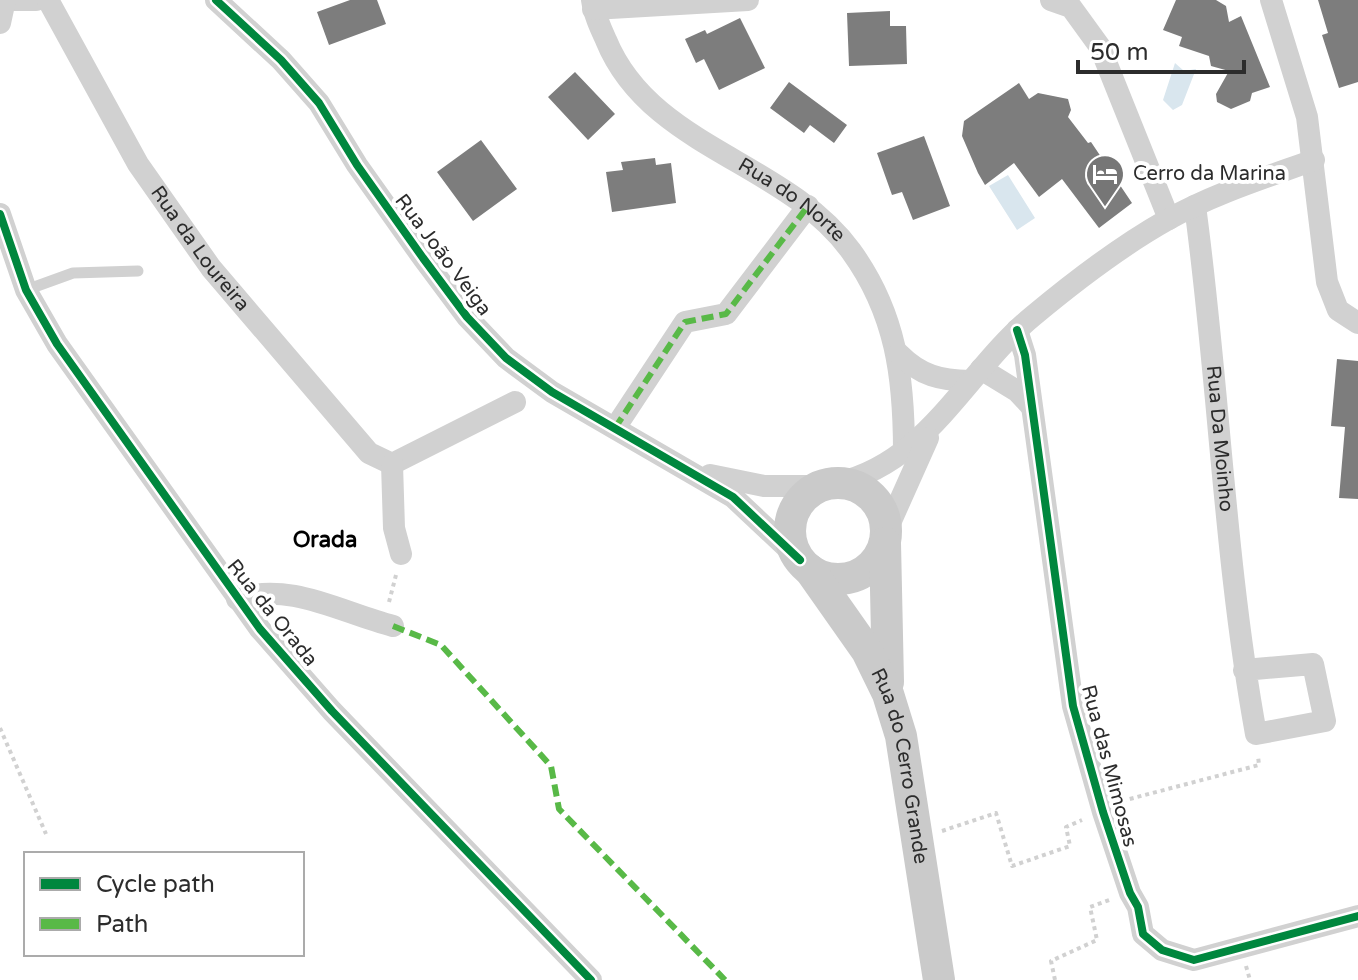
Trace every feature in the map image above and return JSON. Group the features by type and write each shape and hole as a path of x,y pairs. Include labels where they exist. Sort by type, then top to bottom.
{"street":[{"path":"0,23 8,0 36,0"},
{"name":"Rua da Loureira","path":"48,0 138,164 211,268 369,453 392,464"},
{"name":"Rua João Veiga","path":"216,0 281,60 319,103 357,165 467,317 506,358 543,386 695,472"},
{"path":"592,4 748,0"},
{"path":"1051,0 1071,7 1100,47 1169,219"},
{"path":"1271,0 1300,91 1314,160 1327,282 1338,310 1358,323"},
{"name":"Rua do Norte","path":"592,4 615,62 655,108 696,139 754,170 808,206 850,250 880,302 899,354 904,395 904,452"},
{"path":"805,565 794,549 791,523 802,500 830,484 882,468 904,452 939,419 1017,330 1102,262 1195,206 1314,160"},
{"path":"615,428 685,322 726,314 808,206"},
{"name":"Rua Da Moinho","path":"1195,206 1210,320 1244,670 1256,734"},
{"name":"Rua da Orada","path":"0,214 26,290 57,344 237,599 332,711 591,980"},
{"name":"Rua das Mimosas","path":"1017,330 1025,355 1073,706 1103,812 1130,893 1138,907 1143,934 1162,950 1194,960 1358,916"},
{"path":"899,354 915,370 929,377 976,375 1017,391 1030,405"},
{"path":"401,554 394,528 392,464 515,402"},
{"path":"695,472 733,497 805,565 824,577 855,576 879,557 918,456 939,419"},
{"path":"695,472 764,486 853,485 877,503 886,538 888,694"},
{"name":"Rua do Cerro Grande","path":"805,565 867,651 888,694 901,736 939,980"},
{"path":"237,599 257,592 283,592 388,624"},
{"path":"1244,670 1313,664 1325,721 1256,734"}],"lane":[{"path":"26,290 73,273 138,271"}],"path":[{"path":"388,624 401,554"},
{"path":"0,728 46,834"},
{"path":"917,839 996,813 1012,866 1070,846 1066,827 1133,796 1187,786 1259,765 1256,734"},
{"path":"1055,980 1051,961 1097,940 1090,907 1130,893"}],"shaded area":[{"path":"1175,63 1184,71 1196,69 1182,105 1173,110 1163,100"},
{"path":"1008,175 1035,218 1017,230 989,186"}],"building":[{"path":"350,0 377,0 386,24 329,45 317,12"},
{"path":"1176,0 1216,0 1226,6 1229,22 1241,16 1270,87 1252,93 1250,101 1231,109 1217,102 1216,94 1229,71 1211,66 1209,56 1179,46 1182,37 1163,30"},
{"path":"1318,0 1358,0 1358,82 1339,88 1322,35 1328,33"},
{"path":"890,11 890,26 906,26 907,64 849,66 847,13"},
{"path":"740,18 765,68 719,90 704,59 696,63 685,39 705,30 707,34"},
{"path":"575,72 615,114 588,140 548,97"},
{"path":"789,82 847,125 834,143 810,125 804,133 770,108"},
{"path":"1019,83 1029,99 1038,93 1068,99 1071,110 1068,117 1088,143 1091,142 1132,203 1099,228 1062,179 1039,197 1014,163 985,185 978,173 962,136 964,121"},
{"path":"924,136 950,206 913,220 902,192 892,195 877,153"},
{"path":"481,140 517,189 473,221 437,172"},
{"path":"655,158 656,165 671,163 676,203 612,212 606,172 623,170 621,162"},
{"path":"1337,359 1358,361 1358,499 1339,498 1345,427 1331,426"}],"marked path":[{"path":"615,428 685,322 726,314 808,206"},
{"path":"393,626 441,645 551,766 559,809 725,980"}],"cycle path":[{"path":"216,0 281,60 319,103 357,165 423,258 467,317 506,358 552,392 733,497 800,560"},
{"path":"0,214 26,290 57,344 260,629 332,711 591,980"},
{"path":"1017,330 1025,355 1073,706 1103,812 1130,893 1138,907 1143,934 1162,950 1194,960 1358,916"}],"place":[{"name":"Cerro da Marina","path":"1105,208"}],"district":[{"name":"Orada","path":"325,540"}]}
